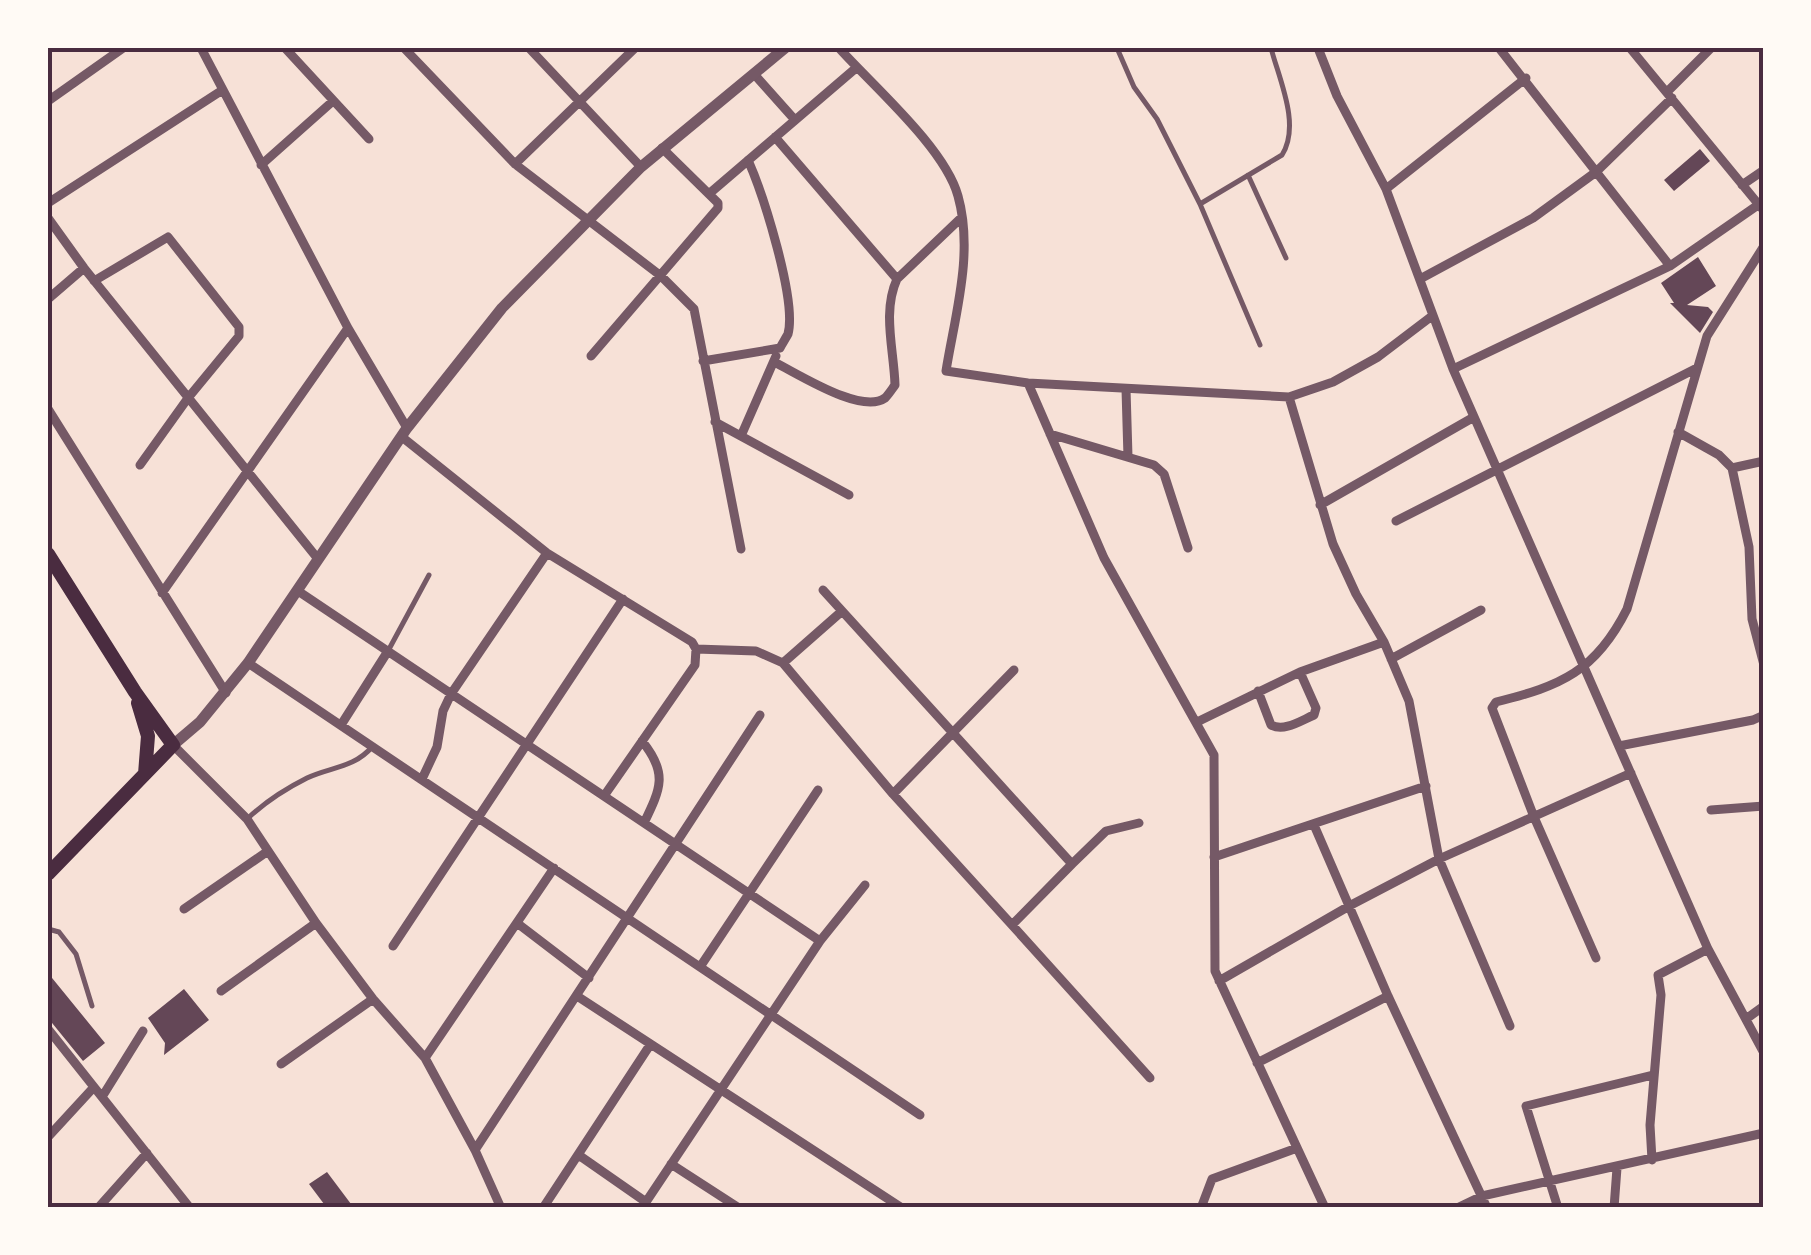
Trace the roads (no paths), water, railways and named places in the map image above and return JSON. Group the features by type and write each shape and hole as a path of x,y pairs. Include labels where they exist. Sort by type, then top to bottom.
{"main road":[{"path":"48,554 173,745 48,874"},
{"path":"135,692 148,736 145,774"}],"street":[{"path":"48,101 123,48"},
{"path":"200,48 404,433 547,552 692,642 696,649 695,665 604,796"},
{"path":"284,48 368,140"},
{"path":"404,48 515,164 661,276 694,309 741,549"},
{"path":"529,48 641,167"},
{"path":"515,164 635,48"},
{"path":"501,1208 475,1150 425,1058 373,999 316,923 247,819 173,745 226,693 404,433 502,308 641,167 785,48"},
{"path":"838,48 933,150 958,196 963,269 946,371 1028,383 1288,398 1333,382 1378,357 1432,316"},
{"path":"1318,48 1337,96 1386,189 1453,369 1708,949 1764,1053"},
{"path":"1499,48 1670,266"},
{"path":"1453,369 1670,266 1761,208 1630,48"},
{"path":"1420,279 1532,218 1596,172 1710,48"},
{"path":"710,193 856,68"},
{"path":"754,74 796,120"},
{"path":"1386,189 1526,78"},
{"path":"48,204 222,91"},
{"path":"260,165 334,101"},
{"path":"775,137 897,279"},
{"path":"591,356 718,208 710,193 662,148"},
{"path":"741,436 788,335 788,312 768,208 748,160"},
{"path":"1742,184 1764,170"},
{"path":"48,218 94,281 318,559"},
{"path":"774,362 844,396 866,402 883,400 895,385 888,306 897,279 961,218"},
{"path":"94,281 168,237 240,332 140,465"},
{"path":"1596,958 1534,817 1492,708 1496,702 1532,693 1584,668 1612,640 1627,609 1707,336 1764,246"},
{"path":"48,299 84,268"},
{"path":"162,593 348,328"},
{"path":"704,360 780,348"},
{"path":"1396,521 1697,368"},
{"path":"1028,383 1104,558 1216,765 1213,960 1219,981 1325,1208"},
{"path":"1126,388 1128,457"},
{"path":"1288,398 1342,567 1384,642 1410,700 1439,859 1510,1026"},
{"path":"48,409 226,693"},
{"path":"1320,506 1474,417"},
{"path":"715,422 849,494"},
{"path":"1678,432 1719,455 1732,468 1749,547 1752,619 1764,665"},
{"path":"1050,434 1154,466 1164,474 1188,548"},
{"path":"1732,468 1764,462"},
{"path":"1749,547 1764,546"},
{"path":"422,779 451,694 547,552"},
{"path":"823,590 1072,864"},
{"path":"298,591 820,941"},
{"path":"393,946 623,599"},
{"path":"1391,659 1481,610"},
{"path":"783,663 841,612"},
{"path":"1196,722 1300,672 1384,642"},
{"path":"696,649 756,650 783,663 894,794 1150,1078"},
{"path":"341,725 388,652"},
{"path":"248,663 920,1115"},
{"path":"894,794 1014,670"},
{"path":"1258,692 1270,725 1275,728 1314,715 1316,708 1300,672"},
{"path":"1619,746 1764,715"},
{"path":"475,1150 760,716"},
{"path":"642,741 656,759 660,775 656,799 644,823"},
{"path":"1219,981 1439,859 1631,773"},
{"path":"1214,857 1426,786"},
{"path":"700,966 818,790"},
{"path":"1711,810 1764,806"},
{"path":"1012,924 1106,831 1139,823"},
{"path":"1314,825 1487,1208"},
{"path":"184,909 268,851"},
{"path":"425,1058 554,868"},
{"path":"580,1156 644,1204 820,941 864,885"},
{"path":"221,990 316,923"},
{"path":"517,923 588,978"},
{"path":"1652,1160 1650,1126 1659,1037 1658,973 1708,949"},
{"path":"577,996 902,1208"},
{"path":"1257,1063 1388,996"},
{"path":"281,1064 373,999"},
{"path":"1746,1019 1764,1006"},
{"path":"48,1029 190,1208"},
{"path":"102,1097 143,1030"},
{"path":"543,1208 650,1045"},
{"path":"1558,1208 1526,1106 1653,1075"},
{"path":"48,1137 94,1087"},
{"path":"1457,1208 1482,1196 1764,1133"},
{"path":"1201,1208 1212,1179 1298,1148"},
{"path":"98,1208 147,1153"},
{"path":"671,1164 735,1206"},
{"path":"1614,1208 1616,1168"}],"lane":[{"path":"1117,48 1134,87 1156,119 1200,204 1260,346"},
{"path":"1200,204 1282,154 1289,143 1290,125 1270,48"},
{"path":"1248,175 1286,258"},
{"path":"388,652 429,575"},
{"path":"247,819 266,801 311,776 362,758 372,746"},
{"path":"48,930 59,932 76,954 92,1006"}]}
